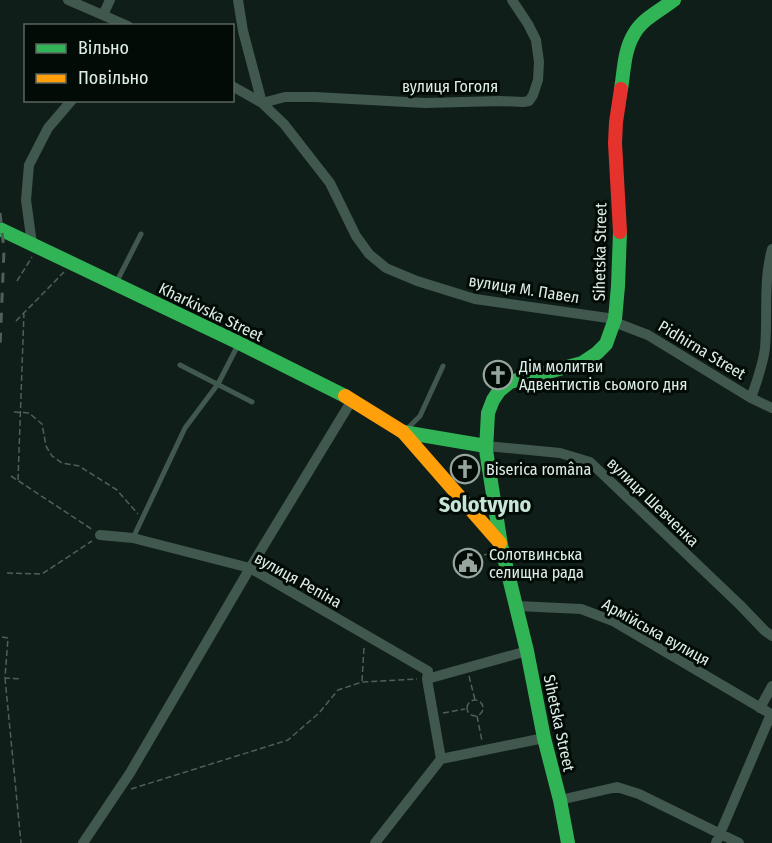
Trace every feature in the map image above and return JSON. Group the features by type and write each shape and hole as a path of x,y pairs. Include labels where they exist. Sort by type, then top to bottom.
{"street":[{"path":"68,0 124,24"},
{"path":"103,15 110,0"},
{"path":"238,0 243,31 262,103"},
{"name":"вулиця Гоголя","path":"262,103 285,97 425,103 529,101 538,80 539,62 536,40 512,0"},
{"name":"Sihetska Street","path":"568,843 517,606 498,549 486,450 488,413 499,391 510,382 582,363 606,344 615,320 618,286 620,242 616,132 627,51 634,33 644,22 674,0"},
{"name":"вулиця М. Павел","path":"234,87 262,103 284,124 330,183 356,236 369,254 386,268 417,281 475,298 615,320"},
{"path":"32,244 26,200 29,165 48,128 70,102"},
{"name":"Kharkivska Street","path":"0,229 239,343 352,400 403,432 498,549"},
{"path":"751,398 761,371 765,348 768,264 772,249"},
{"name":"Pidhirna Street","path":"615,320 648,335 751,398 772,408"},
{"path":"83,843 130,773 352,400"},
{"name":"Kharkivska Street","path":"403,432 486,446"},
{"name":"вулиця Шевченка","path":"486,446 560,453 590,462 772,636"},
{"name":"вулиця Репіна","path":"100,535 133,538 250,568 428,671 427,679"},
{"name":"Армійська вулиця","path":"517,606 581,609 613,621 771,715"},
{"path":"441,759 427,679 527,651"},
{"path":"760,708 772,686"},
{"path":"718,838 771,715"},
{"path":"375,843 441,759 544,738"},
{"path":"560,800 617,787 639,794 718,838 739,843"}],"lane":[{"path":"115,284 141,234"},
{"path":"133,538 185,428 218,384 239,343"},
{"path":"180,365 252,402"},
{"path":"403,432 420,416 443,366"}],"path":[{"path":"17,281 33,256 32,244"},
{"path":"16,321 72,264"},
{"path":"18,481 24,312"},
{"path":"14,412 29,413 42,424 46,446 52,456 62,463 79,466 117,490 142,519"},
{"path":"7,573 42,574 100,535 11,476"},
{"path":"475,556 498,549"},
{"path":"362,682 365,634"},
{"path":"2,637 8,638 5,678 21,843"},
{"path":"467,666 475,700 483,706 482,712 477,716 470,715 467,709 468,704 475,700"},
{"path":"5,678 21,679"},
{"path":"116,794 288,740 319,713 338,690 362,682 427,679"},
{"path":"434,715 467,709"},
{"path":"477,716 483,750"}],"railway":[{"path":"0,213 4,250 0,347"}],"traffic: fast":[{"path":"621,89 626,54 634,34 647,19 674,0"},
{"path":"0,229 345,396"},
{"path":"568,843 527,651 501,545 486,450 488,413 499,391 510,382 582,363 606,344 615,319 620,232"},
{"path":"403,432 486,446"}],"traffic: slow":[{"path":"345,396 403,432 500,543"}],"traffic: jam":[{"path":"620,232 615,143 621,89"}],"place":[{"name":"Дім молитви Адвентистів сьомого дня","path":"498,375"},
{"name":"Biserica româna","path":"465,469"},
{"name":"Солотвинська селищна рада","path":"468,563"}],"district":[{"name":"Solotvyno","path":"485,504"}]}
